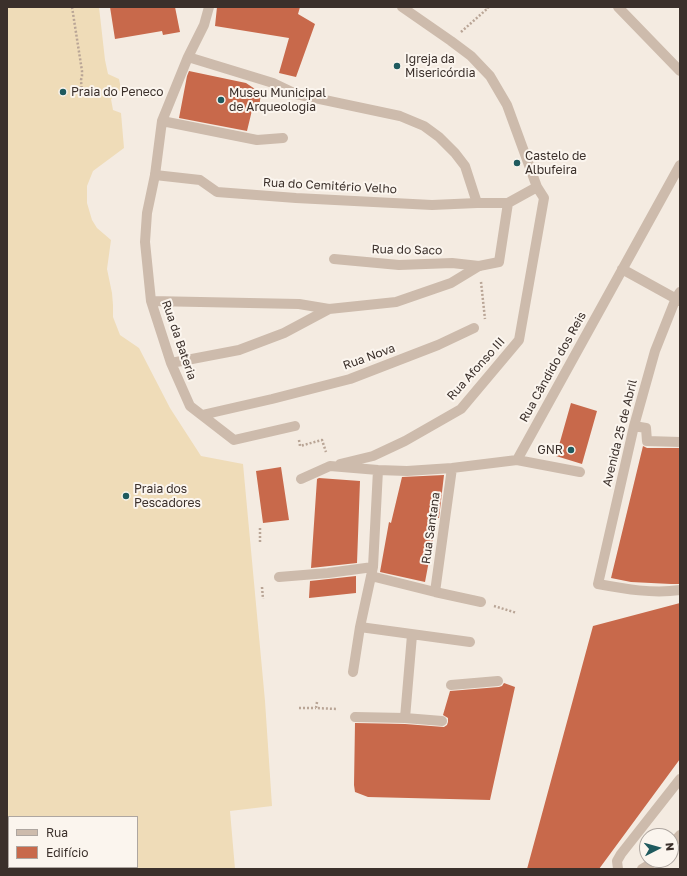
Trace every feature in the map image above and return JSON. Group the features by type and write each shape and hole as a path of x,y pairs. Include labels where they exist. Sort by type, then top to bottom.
{"street":[{"name":"Rua da Bateria","path":"209,7 204,25 188,57 162,122 155,175 147,213 145,242 151,301 170,363 190,406 234,440 295,426"},
{"name":"Rua Afonso III","path":"301,479 330,466 373,456 405,441 460,409 519,340 544,198 537,187 507,105 490,76 471,56 402,7"},
{"path":"618,7 680,71"},
{"path":"188,57 273,83 296,94 400,116 424,126 439,137 455,153 465,166 476,203"},
{"path":"162,122 257,140 283,138"},
{"name":"Rua Cândido dos Reis","path":"516,460 680,165"},
{"name":"Rua do Cemitério Velho","path":"155,175 200,180 217,192 296,198 432,205 508,203"},
{"path":"151,301 299,304 328,309 396,302 451,283 499,262 508,203 537,187"},
{"name":"Rua do Saco","path":"334,259 399,265 452,263 480,270"},
{"path":"622,269 679,297"},
{"name":"Avenida 25 de Abril","path":"679,297 655,351 634,426 598,584 659,592 680,590"},
{"path":"170,363 239,350 284,333 328,309"},
{"name":"Rua Nova","path":"202,415 350,379 438,345 474,328"},
{"path":"634,426 646,428 647,441 680,442"},
{"path":"330,466 407,471 452,468 516,460 580,472"},
{"name":"Rua Santana","path":"435,592 452,468"},
{"path":"353,672 360,627 372,571 378,470"},
{"path":"279,577 372,571 435,592 480,602"},
{"path":"360,627 470,642"},
{"path":"406,718 412,635"},
{"path":"451,685 498,681"},
{"path":"355,717 406,718 442,721"},
{"path":"618,869 617,861 621,854 680,779"}],"path":[{"path":"72,7 82,70 82,95"},
{"path":"451,41 488,8 487,7"},
{"path":"474,328 485,323 480,270"},
{"path":"295,426 300,446 322,440 330,466"},
{"path":"260,528 260,542"},
{"path":"262,586 264,599"},
{"path":"480,602 517,613"},
{"path":"316,708 317,702"},
{"path":"299,708 337,709"}],"sand":[{"name":"Praia dos Pescadores","path":"7,7 99,7 108,74 119,79 121,89 111,99 113,110 121,113 124,148 93,171 87,186 87,203 92,220 97,228 111,240 107,269 112,293 113,317 120,335 139,348 170,408 201,456 243,464 265,701 272,806 230,811 235,869 7,869"}],"building":[{"path":"110,7 175,7 180,32 163,35 162,31 115,39"},
{"path":"217,7 300,7 298,14 315,24 296,77 279,73 289,38 215,26"},
{"name":"Museu Municipal de Arqueologia","path":"189,71 246,83 261,93 259,108 253,106 247,131 179,118"},
{"path":"571,403 597,411 582,464 556,456"},
{"path":"643,446 647,448 680,448 680,584 631,582 611,578"},
{"path":"281,467 289,520 263,523 256,471"},
{"path":"444,475 439,518 437,518 425,582 380,572 389,522 391,523 402,477"},
{"path":"317,479 360,481 357,563 311,568"},
{"path":"356,576 356,593 309,598 310,581"},
{"path":"680,603 680,759 599,869 527,869 593,626"},
{"path":"504,683 515,687 490,800 368,797 355,792 355,723 405,724 444,727 448,722 448,718 443,715 450,691 499,687"}],"place":[{"name":"Igreja da Misericórdia","path":"397,66"},
{"name":"Praia do Peneco","path":"63,92"},
{"name":"Museu Municipal de Arqueologia","path":"221,100"},
{"name":"Castelo de Albufeira","path":"517,163"},
{"name":"GNR","path":"571,450"},
{"name":"Praia dos Pescadores","path":"126,496"}]}
